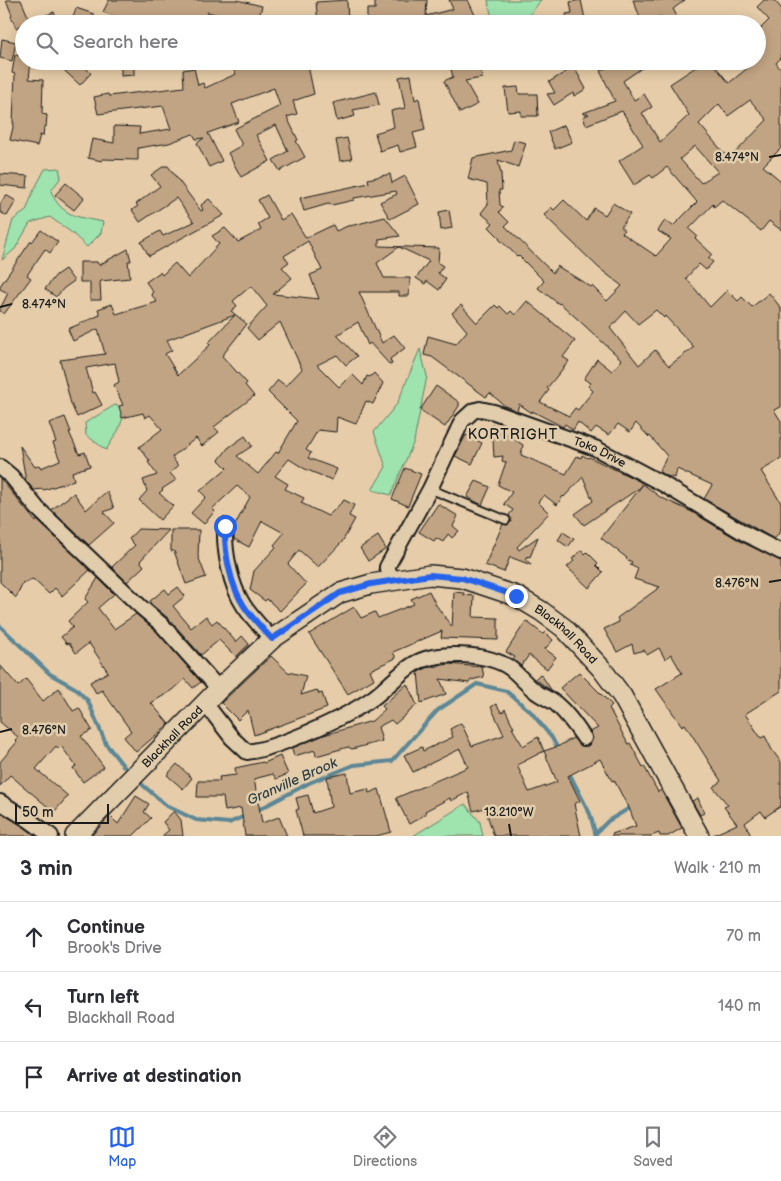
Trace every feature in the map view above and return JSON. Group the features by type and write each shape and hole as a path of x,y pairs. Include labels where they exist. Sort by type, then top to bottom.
{"main road":[{"name":"Blackhall Road","path":"75,836 219,689 272,639 340,593 371,584 430,575 462,578 516,596 564,628 601,668 622,696 699,836"}],"street":[{"name":"Toko Drive","path":"393,581 387,567 430,490 462,421 473,411 480,409 494,412 595,448 663,484 746,534 781,552"},
{"path":"0,467 11,476 37,508 162,625 219,689"},
{"path":"225,526 224,540 227,560 235,586 243,604 272,639"},
{"path":"205,704 239,746 247,752 258,751 302,734 352,710 373,698 414,665 426,658 478,656 509,667 536,692 555,703 566,713 584,738"},
{"path":"0,802 51,836"}],"lane":[{"path":"430,490 506,520"}],"green space":[{"path":"488,0 541,0 530,15 491,15"},
{"path":"59,168 61,177 51,191 55,200 72,214 103,222 101,233 87,247 50,217 30,223 15,249 2,260 13,220 26,211 45,169"},
{"path":"420,349 427,376 414,441 391,495 372,490 386,467 374,432 397,404"},
{"path":"115,405 126,409 119,429 106,450 86,435 85,423"},
{"path":"465,804 480,822 483,836 413,836"}],"building":[{"path":"6,0 21,0 27,15 15,15 15,26"},
{"path":"109,0 237,0 262,6 260,15 220,15 207,12 209,15 111,15 103,12"},
{"path":"347,0 348,15 317,15 316,2"},
{"path":"375,0 427,0 426,15 367,15 367,9 375,9"},
{"path":"449,0 468,0 475,15 430,15 453,9"},
{"path":"581,0 584,15 566,15 572,13 570,2"},
{"path":"633,0 685,0 673,9 676,15 639,15"},
{"path":"764,0 774,0 781,8 781,58 776,63 781,70 781,148 763,166 781,181 781,230 769,221 761,231 722,200 714,207 713,204 689,229 697,236 695,238 712,254 708,258 713,262 706,270 699,264 686,278 710,307 727,290 738,301 742,297 752,307 769,293 781,308 781,407 774,410 781,421 781,459 761,471 781,503 781,527 774,539 704,499 712,485 677,469 675,478 659,472 667,456 636,423 630,432 618,424 609,435 596,427 591,433 578,422 573,430 565,424 563,427 532,411 532,413 519,404 517,411 505,406 490,393 486,397 432,357 424,355 428,336 456,344 467,331 452,313 461,305 477,323 495,305 498,308 500,306 508,314 511,311 515,315 527,301 575,341 563,357 569,361 547,388 549,390 540,402 569,416 575,408 578,410 593,391 588,386 591,383 584,379 597,359 612,371 622,360 560,303 538,288 544,281 499,239 489,227 493,223 481,213 488,204 487,184 468,179 473,158 511,150 514,140 526,143 518,167 498,160 502,190 499,190 500,205 503,207 499,212 509,222 505,226 553,273 557,266 592,286 607,301 622,286 599,268 544,215 551,207 554,210 564,200 586,221 594,208 605,215 613,203 630,214 621,227 624,231 622,233 656,256 671,239 658,231 665,220 673,226 697,202 667,167 653,178 650,175 634,185 619,161 643,145 622,111 586,125 583,117 589,114 583,113 615,101 600,71 639,70 623,81 634,100 644,94 652,107 642,113 660,142 689,115 670,84 691,70 718,70 729,83 745,70 766,70 766,23 769,20 757,7","holes":["750,100 767,120 729,159 699,124 719,104 728,116","695,146 718,172 701,183 680,159","656,310 664,318 665,316 694,347 669,366 655,350 639,365 610,328 626,311 638,324"]},
{"path":"76,8 94,14 94,15 74,15"},
{"path":"2,39 15,42 12,61 0,58"},
{"path":"15,55 15,70 30,70 29,79 43,80 42,114 47,115 46,127 44,127 43,136 40,135 37,146 10,140 14,123 15,74 12,73"},
{"path":"64,70 88,70 91,73 80,85"},
{"path":"121,70 134,70 134,75 121,76"},
{"path":"183,70 194,70 198,85 203,83 205,88 236,74 234,70 309,70 314,94 293,101 297,114 287,117 298,140 296,141 305,157 280,171 273,160 288,151 276,125 256,135 270,161 241,177 228,153 242,145 234,129 280,106 274,88 232,104 239,122 208,133 222,161 209,167 197,143 204,138 196,139 193,134 169,143 138,148 138,160 102,159 102,161 88,158 92,139 114,143 114,126 140,127 139,134 171,129 163,106 98,114 94,97 184,87"},
{"path":"451,70 481,70 482,78 465,81 478,104 460,113 444,81 453,77"},
{"path":"569,70 576,70 586,89 574,96 573,93 554,105 547,94 555,93 549,82"},
{"path":"411,75 415,100 419,98 425,130 413,133 417,147 400,152 398,145 380,151 375,133 394,127 391,111 405,108 399,77"},
{"path":"518,87 519,94 537,94 538,116 521,116 521,111 508,112 505,88"},
{"path":"376,92 379,105 353,110 355,116 337,121 333,103"},
{"path":"564,125 572,142 555,149 548,132"},
{"path":"347,138 352,159 340,161 336,140"},
{"path":"164,166 168,166 201,211 203,210 201,205 209,199 224,215 149,256 141,242 160,231 163,236 194,222 176,198 140,222 132,210 138,206 136,204 160,186 151,175"},
{"path":"0,174 28,176 27,188 0,185"},
{"path":"390,174 392,183 405,176 419,204 390,219 380,202 397,194 396,191 354,198 354,200 332,205 328,204 304,211 300,198 369,183 368,179"},
{"path":"66,183 84,198 74,210 55,195"},
{"path":"6,195 16,201 7,216 0,212 0,204"},
{"path":"267,195 281,220 291,214 306,238 333,225 336,231 350,225 385,217 400,236 379,239 379,246 439,248 438,263 443,266 438,273 446,279 439,290 427,281 425,284 416,278 429,261 399,247 377,263 384,278 410,278 409,296 399,296 399,292 359,292 382,343 394,335 405,348 390,359 392,364 390,365 370,343 368,345 358,322 337,335 357,356 346,365 337,355 317,365 339,387 352,374 363,385 367,376 370,377 374,373 383,383 373,404 366,401 356,424 337,417 336,432 318,430 306,450 311,453 308,458 337,469 332,480 305,469 289,459 275,476 288,484 285,489 304,498 301,503 328,516 344,500 354,505 349,516 355,519 342,542 318,567 299,550 288,564 306,584 280,611 267,599 265,601 250,590 254,571 276,547 274,545 284,533 262,521 249,547 234,539 234,527 250,497 237,486 212,509 215,511 204,524 191,513 206,497 200,491 227,468 219,460 228,448 245,436 252,446 237,456 258,474 276,452 278,453 297,421 268,392 278,380 286,386 302,369 280,322 258,340 247,328 267,306 251,286 233,301 237,306 231,311 247,324 222,356 247,383 245,385 254,396 214,427 219,432 202,446 196,438 172,457 178,466 170,473 176,480 159,493 173,506 160,520 139,500 147,491 143,480 157,475 148,462 150,461 139,447 162,429 150,415 145,418 143,413 122,418 119,406 123,405 114,385 119,382 115,363 86,368 93,393 95,392 102,405 77,417 71,404 60,360 105,354 98,329 73,341 68,329 100,315 98,309 112,304 116,314 157,302 146,282 160,272 162,275 175,263 188,278 219,244 212,236 225,228 238,242 261,230 258,224 268,218 258,200","holes":["308,241 322,270 310,275 319,299 273,294 292,278 282,267 289,262 284,256","235,315 208,343 210,345 178,375 165,354 172,350 167,340"]},
{"path":"449,210 452,228 441,230 439,212"},
{"path":"41,230 58,242 50,253 45,249 27,275 31,278 4,314 0,309 8,293 0,289 0,286 31,241"},
{"path":"128,249 131,261 128,261 130,278 101,281 101,300 90,300 90,282 80,282 80,262 97,262 99,265"},
{"path":"65,269 74,281 56,297 45,289 56,275"},
{"path":"436,386 459,402 459,406 445,427 420,410"},
{"path":"65,417 71,432 69,432 79,454 85,452 90,466 72,472 74,480 44,490 34,490 26,481 20,446 35,467 39,465 41,468 60,460 53,443 56,442 49,423"},
{"path":"492,424 523,445 521,455 566,474 577,456 581,458 582,455 641,482 641,487 584,525 575,514 593,501 583,477 563,496 557,505 544,495 538,502 549,513 517,547 519,550 538,537 530,557 528,556 526,559 531,565 510,557 504,572 485,565 503,524 507,525 511,522 509,515 513,510 504,504 512,492 498,485 506,462 502,461 503,456 494,457"},
{"path":"466,435 482,443 472,464 455,456"},
{"path":"405,468 421,474 408,506 392,499"},
{"path":"0,478 36,522 37,520 90,570 62,596 55,588 49,594 33,579 23,583 16,598 0,582"},
{"path":"476,481 490,487 482,505 467,497"},
{"path":"643,484 660,497 692,512 742,542 781,561 781,691 745,714 761,738 765,736 781,762 781,806 765,817 761,811 745,823 751,836 711,836 737,824 724,807 728,805 713,787 721,781 685,724 682,726 656,689 682,673 671,654 665,659 659,648 647,655 644,650 634,653 632,644 617,652 604,629 619,622 617,618 660,587 634,579 638,569 630,565 632,562 601,538"},
{"path":"107,491 114,508 104,512 114,523 89,545 51,510 74,493 86,510"},
{"path":"438,504 458,516 453,526 459,531 452,538 448,534 443,542 436,538 434,541 419,532"},
{"path":"138,529 169,530 140,561 144,566 127,582 112,567 135,545 129,539"},
{"path":"171,530 199,530 198,556 206,577 186,584 174,551 171,551"},
{"path":"563,532 574,539 568,547 558,540"},
{"path":"378,536 386,549 368,561 360,548"},
{"path":"582,550 585,554 587,552 598,563 596,565 603,572 589,588 567,567 574,561 572,559"},
{"path":"98,578 114,594 98,608 114,629 136,614 156,631 201,682 193,688 185,679 173,690 151,703 169,724 136,752 124,737 131,731 102,690 96,693 90,682 108,672 89,643 76,653 69,643 67,644 61,637 73,627 68,621 88,602 85,599"},
{"path":"178,587 185,596 173,606 191,628 206,616 212,624 217,620 236,642 242,636 249,644 236,657 219,640 201,655 169,619 151,604 150,601 165,589 169,594"},
{"path":"429,591 436,605 452,627 454,592 474,596 473,617 498,618 498,640 441,638 442,631 393,652 396,658 370,670 374,679 348,694 309,634 354,607 361,618 375,612 378,618 414,604 411,599"},
{"path":"526,621 543,634 545,632 553,640 545,649 556,657 547,669 529,655 521,666 513,660 515,657 506,652"},
{"path":"271,656 288,672 306,676 301,695 317,690 319,694 322,693 327,708 254,735 248,710 238,720 221,703"},
{"path":"449,664 482,667 484,677 471,680 469,683 440,679 446,694 421,703 418,672 427,668"},
{"path":"0,665 18,686 26,679 43,701 59,688 73,711 79,708 92,730 81,736 104,767 83,782 73,768 76,766 61,746 58,749 56,746 36,769 68,796 54,812 10,775 0,786 0,762 17,742 15,740 18,737 0,722"},
{"path":"579,672 612,705 609,708 628,744 630,743 658,792 661,790 682,828 668,836 660,836 659,833 651,836 612,836 612,834 636,826 628,805 600,759 568,776 580,801 574,804 581,836 494,836 485,808 473,811 468,792 451,801 450,798 425,811 426,814 409,824 396,798 468,767 460,749 413,772 404,755 422,747 423,751 453,737 450,729 461,723 472,746 504,735 491,707 496,704 502,713 505,709 514,728 512,728 523,746 538,737 544,751 559,746 573,738 581,746 589,745 593,738 590,732 598,728 560,688","holes":["544,751 557,782 529,792 517,765"]},
{"path":"540,674 544,679 552,691 535,679"},
{"path":"407,684 417,705 395,724 391,720 378,727 382,741 352,749 348,747 316,756 315,750 294,756 292,748 324,735 372,721 385,709 382,706"},
{"path":"280,756 288,774 276,779 273,774 254,779 262,823 279,817 287,836 245,836 241,808 225,811 223,797 197,797 198,781 220,781 219,777 236,775 235,768 264,763"},
{"path":"177,764 192,778 183,789 167,775"},
{"path":"347,773 350,793 368,789 369,793 379,789 391,832 376,836 303,836 296,810 299,809 296,798 308,795 313,813 331,807 327,777"},
{"path":"136,796 149,804 144,812 151,818 133,836 91,836 110,816 118,824"},
{"path":"698,798 704,813 700,815 692,801"},
{"path":"174,811 181,820 183,836 162,836 169,830 163,822"},
{"path":"0,812 24,827 36,836 0,836"}],"waterway":[{"name":"Granville Brook","path":"0,626 50,674 75,688 88,701 106,744 129,773"},
{"name":"Granville Brook","path":"256,811 309,783 354,765 392,761 438,710 477,684 506,691 531,712 552,738 559,751"},
{"name":"Granville Brook","path":"568,771 590,814 596,836"},
{"name":"Granville Brook","path":"138,781 167,806 196,820 229,823 247,815"},
{"path":"596,833 608,821 633,806"}],"district":[{"name":"KORTRIGHT","path":"513,434"}],"route":[{"path":"225,526 224,540 227,560 235,586 243,604 272,639 340,593 371,584 430,575 462,578 516,596"}]}
